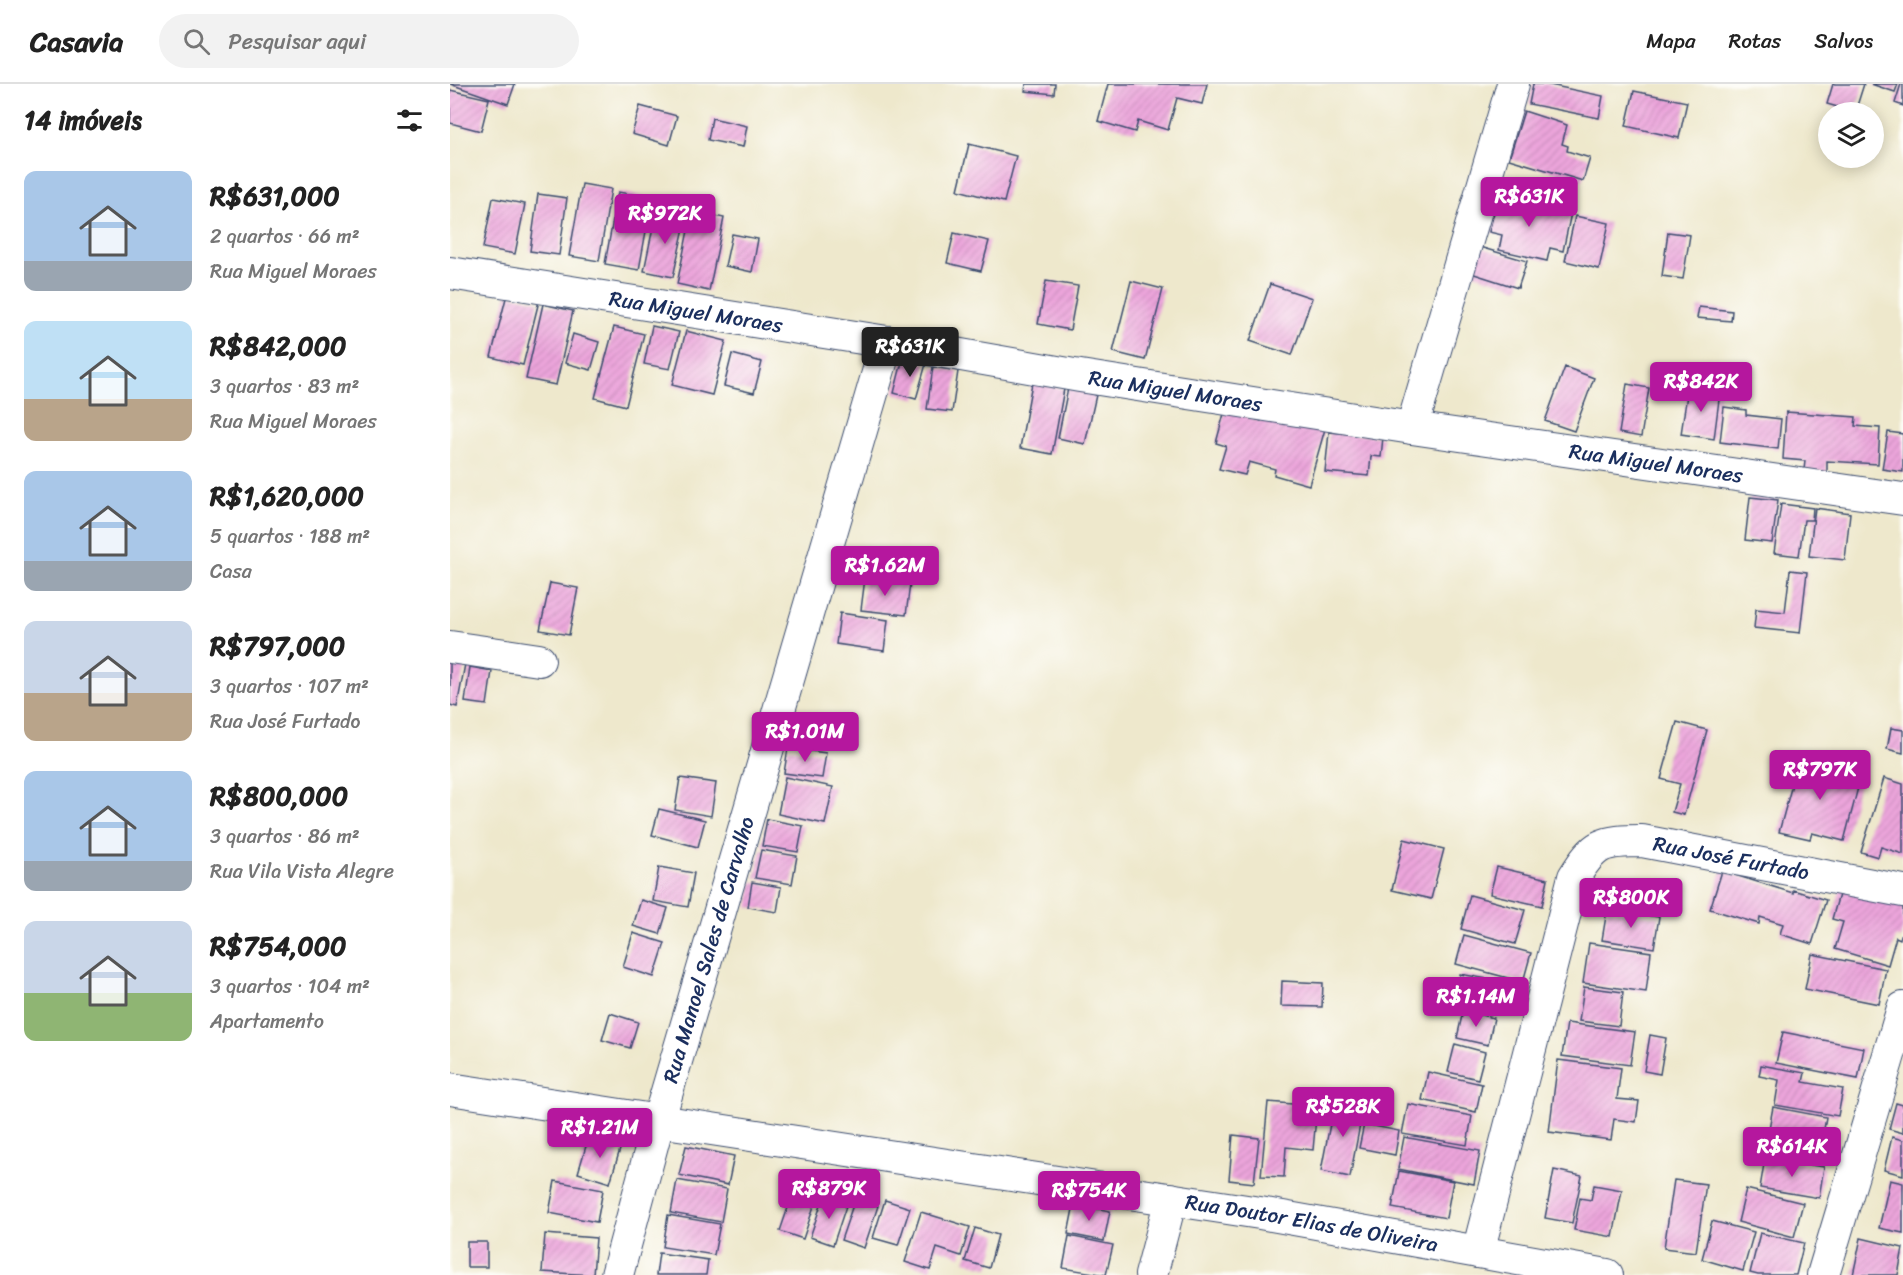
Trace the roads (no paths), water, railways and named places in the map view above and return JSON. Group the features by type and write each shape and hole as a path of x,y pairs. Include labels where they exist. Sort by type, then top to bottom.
{"street":[{"path":"1412,428 1513,84"},
{"name":"Rua Miguel Moraes","path":"450,273 1412,428 1903,499"},
{"name":"Rua Manoel Sales de Carvalho","path":"617,1275 659,1119 887,342"},
{"path":"450,647 539,660"},
{"name":"Rua José Furtado","path":"1478,1252 1574,877 1587,856 1596,848 1608,843 1642,841 1903,891"},
{"path":"1822,1275 1903,1008"},
{"name":"Rua Doutor Elias de Oliveira","path":"450,1089 1260,1212 1607,1275"},
{"path":"1151,1275 1171,1199"}]}
